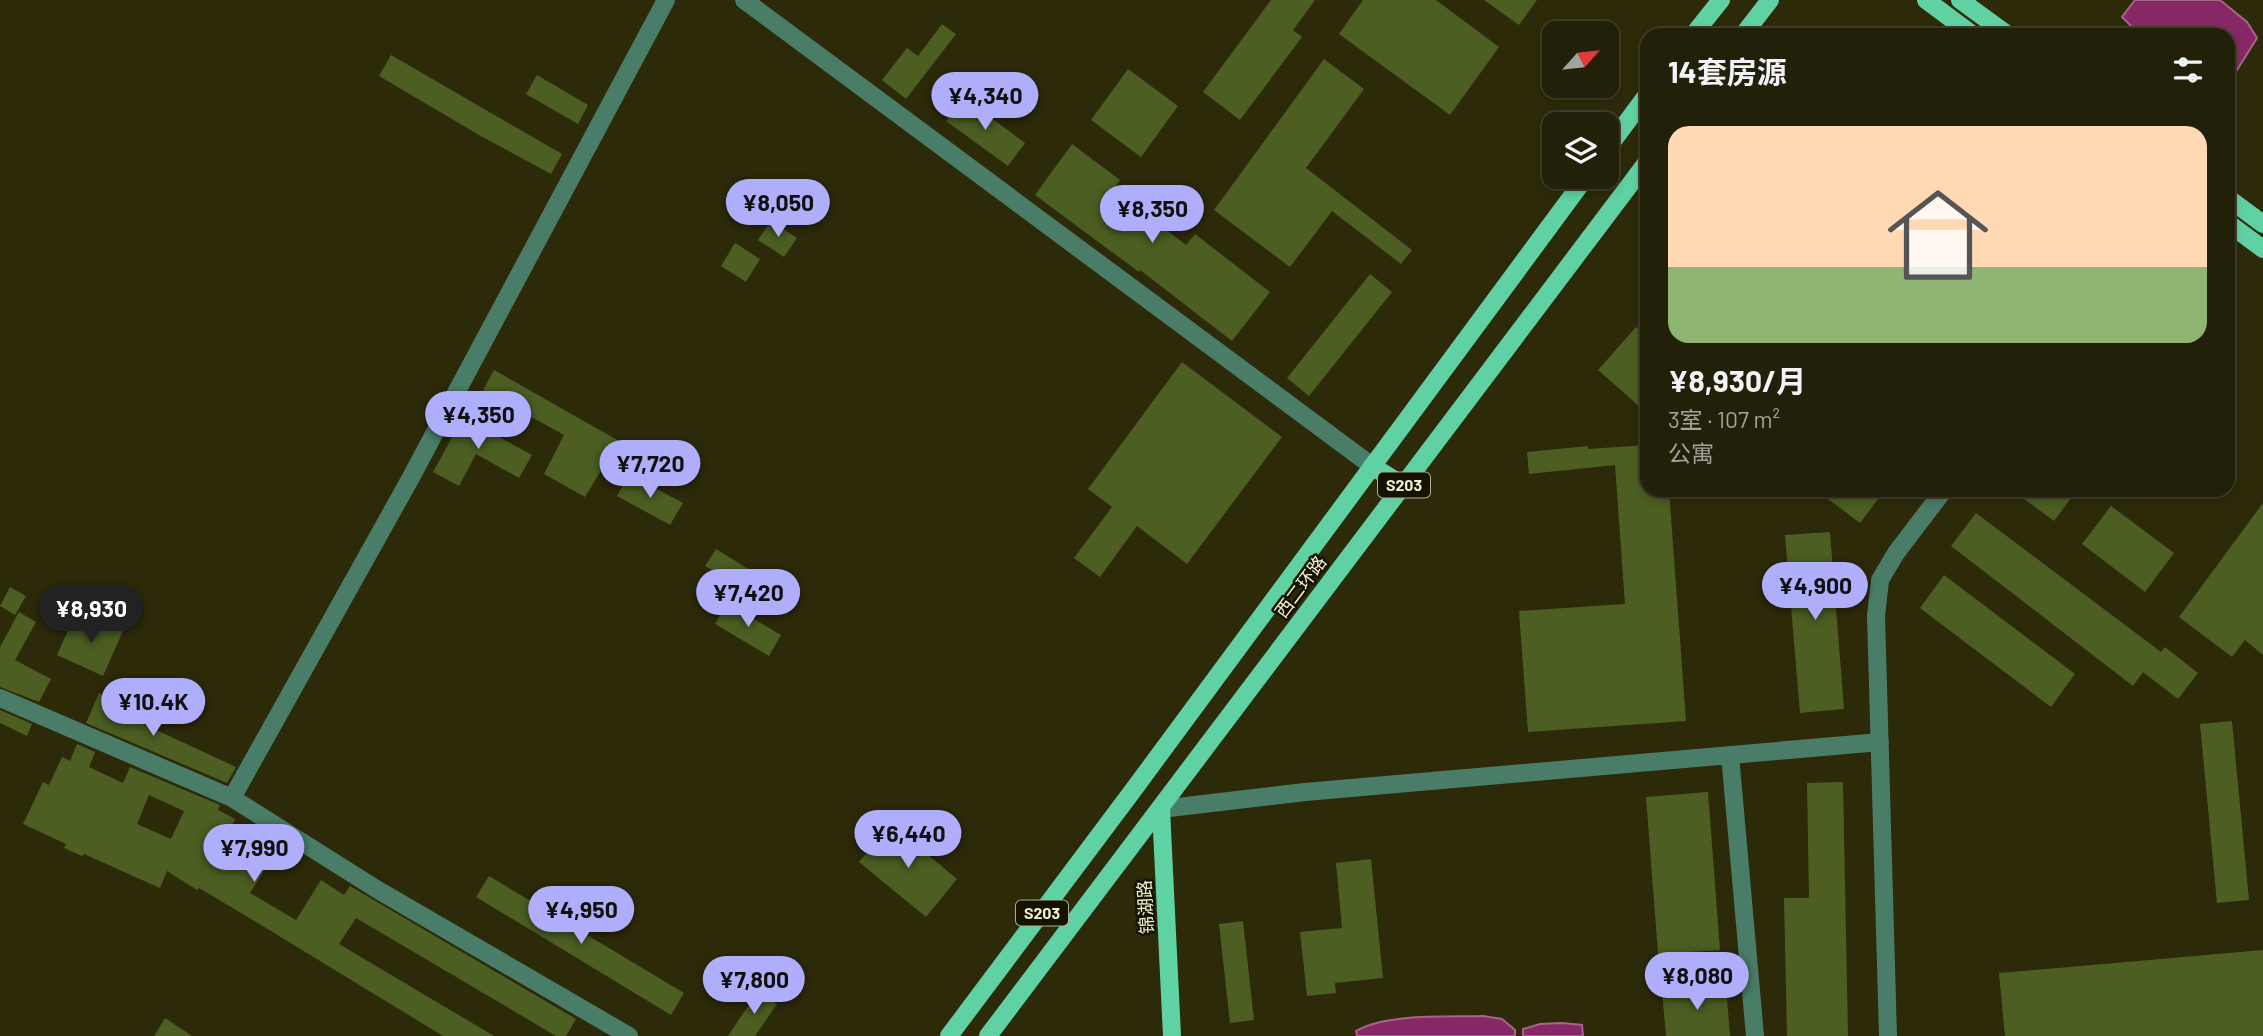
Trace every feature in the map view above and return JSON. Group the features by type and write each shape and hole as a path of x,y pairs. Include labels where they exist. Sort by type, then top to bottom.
{"main road":[{"path":"1699,28 1721,0"},
{"path":"1748,28 1770,0"},
{"path":"1926,0 1964,28"},
{"path":"1960,0 1998,28"},
{"path":"1619,133 1640,104"},
{"name":"西二环路","path":"989,1036 1640,171"},
{"name":"西二环路","path":"949,1036 1577,189"},
{"path":"2235,203 2263,224"},
{"path":"2235,228 2263,249"},
{"path":"1372,466 1404,486"},
{"path":"1134,789 1161,809"},
{"name":"锦湖路","path":"1161,809 1172,1036"}],"street":[{"path":"232,798 409,481 666,0"},
{"path":"744,0 1372,466"},
{"path":"1888,1036 1876,616 1880,580 1896,553 1939,497"},
{"path":"0,698 232,798 378,890 629,1036"},
{"path":"1161,809 1305,792 1880,742"},
{"path":"1731,755 1755,1036"}],"shaded area":[{"path":"2135,0 2220,0 2247,22 2257,38 2235,72 2235,28 2133,28 2122,17"},
{"path":"1483,1016 1502,1019 1515,1030 1515,1036 1357,1036 1356,1031 1369,1025 1400,1019"},
{"path":"1540,1024 1582,1025 1583,1036 1523,1036 1523,1029"}],"building":[{"path":"1271,0 1315,0 1293,30 1302,37 1240,120 1203,92"},
{"path":"1363,0 1436,0 1499,47 1450,115 1339,34"},
{"path":"1484,0 1537,0 1519,25"},
{"path":"942,24 956,34 906,99 882,80 907,48 918,56"},
{"path":"391,55 562,154 551,174 379,76"},
{"path":"1324,59 1364,89 1306,168 1412,250 1401,264 1332,211 1290,267 1214,210"},
{"path":"1128,69 1178,106 1141,157 1091,120"},
{"path":"537,75 588,105 578,124 526,94"},
{"path":"963,97 1025,143 1008,166 946,121"},
{"path":"1072,144 1120,180 1114,189 1186,245 1195,234 1270,292 1232,341 1140,270 1139,272 1035,195"},
{"path":"771,221 797,238 784,257 758,240"},
{"path":"735,243 760,259 746,282 721,266"},
{"path":"1370,274 1392,292 1309,396 1287,378"},
{"path":"1636,327 1640,330 1640,407 1598,370"},
{"path":"1182,362 1282,437 1187,564 1137,526 1100,577 1074,558 1112,507 1088,489"},
{"path":"494,370 619,441 585,497 544,474 564,435 483,390"},
{"path":"460,410 488,426 486,430 532,455 519,478 476,454 459,486 433,472 455,432 450,429"},
{"path":"1640,445 1640,497 1670,497 1686,721 1528,732 1519,611 1625,604 1615,465 1529,474 1527,452 1588,446 1588,449"},
{"path":"629,474 683,503 670,525 617,496"},
{"path":"1825,497 1880,497 1860,523"},
{"path":"2021,497 2072,497 2054,521"},
{"path":"2263,503 2263,655 2245,640 2232,657 2179,617"},
{"path":"2111,506 2174,553 2145,592 2082,544"},
{"path":"1976,513 2161,652 2165,647 2198,673 2178,699 2143,672 2133,686 1951,546"},
{"path":"1830,532 1844,709 1800,713 1785,535"},
{"path":"716,549 750,570 740,587 705,566"},
{"path":"1944,575 2075,674 2051,707 1920,608"},
{"path":"10,587 26,596 15,615 0,606"},
{"path":"727,603 781,635 769,656 715,624"},
{"path":"19,612 36,622 15,660 51,679 39,702 0,687 0,647"},
{"path":"74,617 102,631 106,621 124,629 103,676 57,655"},
{"path":"99,693 143,714 139,722 236,767 227,783 86,723"},
{"path":"0,710 32,724 27,736 0,723"},
{"path":"2232,721 2249,900 2217,903 2200,724"},
{"path":"77,744 95,752 89,767 123,783 130,767 220,805 218,810 235,819 231,827 256,843 263,831 282,843 250,893 296,920 321,880 344,895 350,886 576,1019 566,1036 556,1036 356,918 339,944 494,1036 443,1036 167,871 160,888 84,854 82,856 64,848 66,844 23,824 43,782 49,785 62,757 70,761","holes":["149,795 184,811 171,839 137,824"]},
{"path":"1843,782 1848,1036 1787,1036 1784,898 1809,898 1807,783"},
{"path":"1708,792 1720,950 1658,954 1646,797"},
{"path":"891,824 957,879 926,917 859,862"},
{"path":"1371,859 1383,978 1335,983 1336,993 1307,996 1300,932 1342,928 1336,863"},
{"path":"489,876 684,993 671,1015 476,897"},
{"path":"1243,921 1254,1020 1230,1023 1219,924"},
{"path":"2263,950 2263,1036 2005,1036 1999,973"},
{"path":"1726,986 1730,1036 1666,1036 1662,991"},
{"path":"758,991 777,1004 755,1036 728,1036"},
{"path":"165,1018 192,1036 154,1036"}]}
